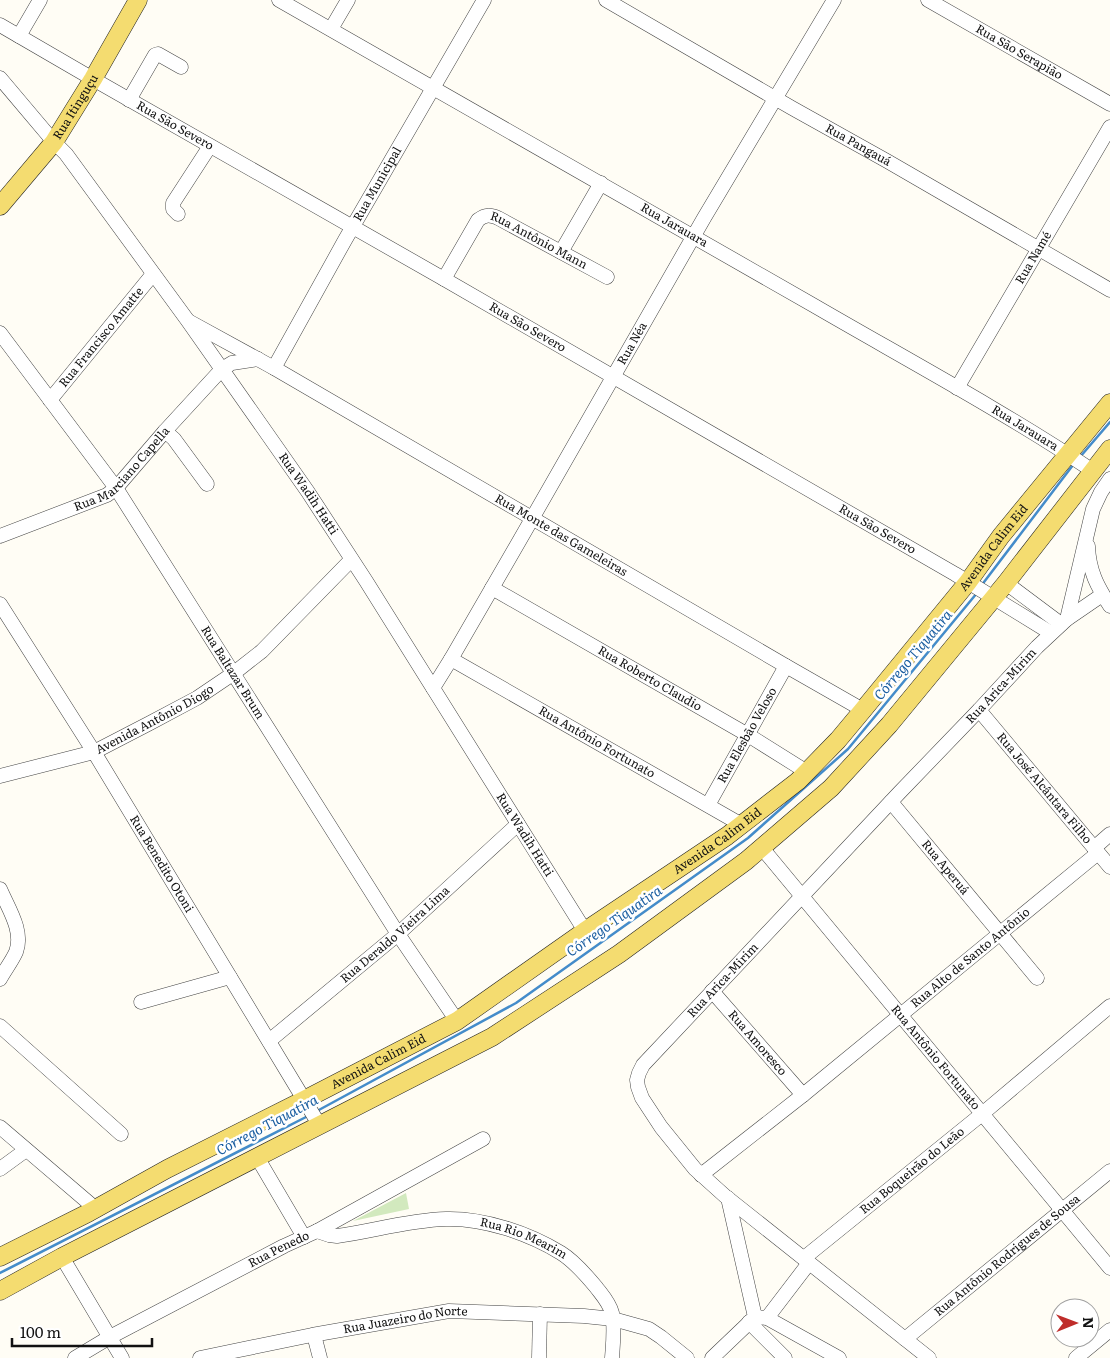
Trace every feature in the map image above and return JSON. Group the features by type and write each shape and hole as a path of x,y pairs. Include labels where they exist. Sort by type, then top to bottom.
{"main road":[{"name":"Rua Itinguçu","path":"0,206 54,142 93,80 138,0"},
{"name":"Avenida Calim Eid","path":"0,1257 167,1169 312,1113 492,1037 620,954 746,861 831,788 889,725 980,589 1001,536 1110,404"},
{"name":"Avenida Calim Eid","path":"0,1291 257,1157 312,1113 457,1021 585,931 742,825 807,772 980,589 1006,584 1110,449"}],"street":[{"path":"20,36 40,0"},
{"name":"Rua Jarauara","path":"279,0 957,388 1093,471"},
{"path":"331,29 348,0"},
{"name":"Rua Municipal","path":"274,368 352,227 484,0"},
{"name":"Rua Pangauá","path":"606,0 775,99 888,161 1110,290"},
{"name":"Rua Néa","path":"433,688 533,518 694,236 834,0"},
{"name":"Rua São Serapião","path":"928,0 1110,104"},
{"name":"Rua São Severo","path":"0,25 980,589 1060,626"},
{"path":"129,100 155,55 158,54 181,67"},
{"name":"Rua Wadih Hatti","path":"0,78 66,154 188,321 308,492 585,931"},
{"name":"Rua Namé","path":"957,388 1110,127"},
{"path":"178,214 173,209 173,203 210,146"},
{"path":"562,252 601,183"},
{"name":"Rua Antônio Mann","path":"444,279 478,220 484,216 498,218 607,277"},
{"name":"Rua Francisco Amatte","path":"50,400 153,274"},
{"name":"Rua Monte das Gameleiras","path":"188,321 274,368 864,710"},
{"name":"Rua Baltazar Brum","path":"0,333 116,488 398,934 457,1021"},
{"path":"222,369 232,363 258,359"},
{"name":"Rua Marciano Capella","path":"0,536 102,498 116,488 164,431 222,369"},
{"path":"164,431 174,439 207,484"},
{"path":"1006,584 1060,626 1093,509 1110,479"},
{"path":"1088,530 1090,568 1106,600"},
{"name":"Avenida Antônio Diogo","path":"0,776 94,752 196,698 262,652 351,560"},
{"name":"Rua Roberto Claudio","path":"492,588 748,735 807,772"},
{"name":"Rua Arica-Mirim","path":"929,1358 701,1175 661,1127 642,1098 637,1080 643,1065 801,896 1060,626 1106,600"},
{"name":"Rua Benedito Otoni","path":"0,604 94,752 312,1113"},
{"name":"Rua Antônio Fortunato","path":"451,659 742,825"},
{"name":"Rua Elesbão Veloso","path":"708,806 786,666"},
{"name":"Rua José Alcântara Filho","path":"979,710 1110,867"},
{"name":"Rua Aperuá","path":"891,802 1037,978"},
{"name":"Rua Deraldo Vieira Lima","path":"269,1041 398,934 518,824"},
{"name":"Rua Alto de Santo Antônio","path":"701,1175 901,1016 1096,850 1110,834"},
{"name":"Rua Antônio Fortunato","path":"762,848 1064,1210 1110,1268"},
{"path":"0,889 16,927 18,942 14,955 0,979"},
{"path":"141,1002 230,977"},
{"name":"Rua Amoresco","path":"712,991 803,1095"},
{"name":"Rua Boqueirão do Leão","path":"714,1357 757,1319 807,1260 1110,1006"},
{"path":"0,1026 121,1134"},
{"path":"0,1127 96,1208"},
{"name":"Rua Penedo","path":"75,1358 284,1246 311,1234 483,1139"},
{"path":"0,1169 26,1150"},
{"path":"257,1157 311,1234"},
{"name":"Rua Antônio Rodrigues de Sousa","path":"905,1339 1110,1171"},
{"path":"728,1198 757,1319 785,1358"},
{"name":"Rua Rio Mearim","path":"311,1234 337,1236 448,1218 492,1224 531,1237 562,1254 587,1275 608,1302 613,1319"},
{"path":"62,1257 122,1358"},
{"name":"Rua Juazeiro do Norte","path":"200,1358 222,1356 275,1342 449,1311 584,1316 613,1319"},
{"path":"539,1358 540,1314"},
{"path":"612,1358 613,1319 649,1329 687,1358"},
{"path":"757,1319 839,1358"},
{"path":"1076,1358 1110,1330"},
{"path":"314,1335 320,1358"},
{"path":"250,1358 275,1342"}],"green space":[{"path":"406,1193 409,1209 353,1221"}],"waterway":[{"name":"Córrego Tiquatira","path":"1080,457 1110,422"},
{"name":"Córrego Tiquatira","path":"981,586 1073,465"},
{"name":"Córrego Tiquatira","path":"317,1111 516,1003 748,838 848,749 977,593"},
{"name":"Córrego Tiquatira","path":"0,1273 308,1116"}]}
